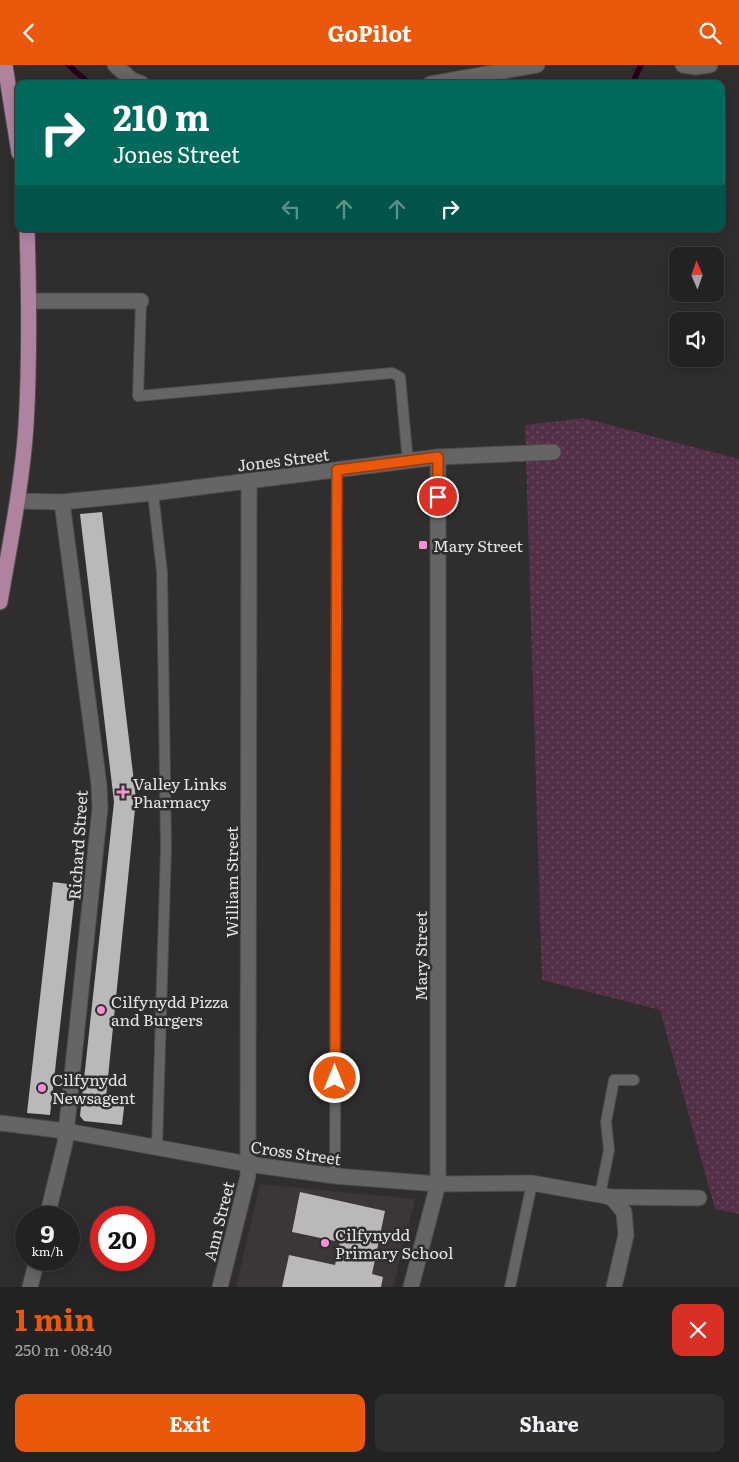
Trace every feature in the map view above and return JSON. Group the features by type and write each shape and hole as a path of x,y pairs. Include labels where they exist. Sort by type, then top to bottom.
{"main road":[{"path":"4,65 15,130"},
{"path":"0,602 18,501 26,426 29,301 27,232"}],"street":[{"path":"115,65 132,80"},
{"path":"453,80 537,65"},
{"path":"683,65 695,67 710,65"},
{"path":"29,301 142,301"},
{"name":"Jones Street","path":"18,501 62,502 154,493 438,457 553,452"},
{"name":"Mary Street","path":"411,1287 438,1184 438,457"},
{"name":"William Street","path":"248,481 248,1164"},
{"name":"Richard Street","path":"49,1206 66,1131 100,808 99,785 62,502"},
{"name":"Cross Street","path":"0,1123 66,1131 248,1164 335,1176 438,1184 532,1183 600,1195 699,1198"},
{"name":"Ann Street","path":"220,1287 248,1176 248,1164"},
{"path":"600,1195 624,1212 626,1235 614,1287"},
{"path":"30,1287 34,1271"}],"lane":[{"path":"142,301 138,396 392,373 400,377 408,462"},
{"path":"335,1176 337,470"},
{"path":"154,493 162,572 166,847 157,1147"},
{"path":"600,1195 609,1150 606,1123 614,1080 634,1080"},
{"path":"510,1287 532,1183"}],"shaded area":[{"path":"583,418 739,459 739,1214 715,1209 660,1010 542,980 525,425"},
{"name":"Cilfynydd Primary School","path":"260,1184 415,1199 393,1287 236,1287"}],"building":[{"path":"102,512 136,799 106,1097 125,1099 122,1125 84,1121 80,1116 114,802 80,514"},
{"path":"53,882 76,885 50,1115 27,1113"},
{"path":"300,1192 385,1211 372,1274 383,1277 381,1287 282,1287 289,1255 335,1265 340,1242 292,1232"}],"waterway":[{"path":"68,65 85,80"},
{"path":"634,80 641,65"}],"place":[{"name":"Mary Street","path":"423,545"},
{"name":"Valley Links Pharmacy","path":"123,792"},
{"name":"Cilfynydd Pizza and Burgers","path":"101,1010"},
{"name":"Cilfynydd Newsagent","path":"42,1088"},
{"name":"Cilfynydd Primary School","path":"325,1243"}],"route":[{"path":"335,1078 337,470 438,457 438,497"}]}
